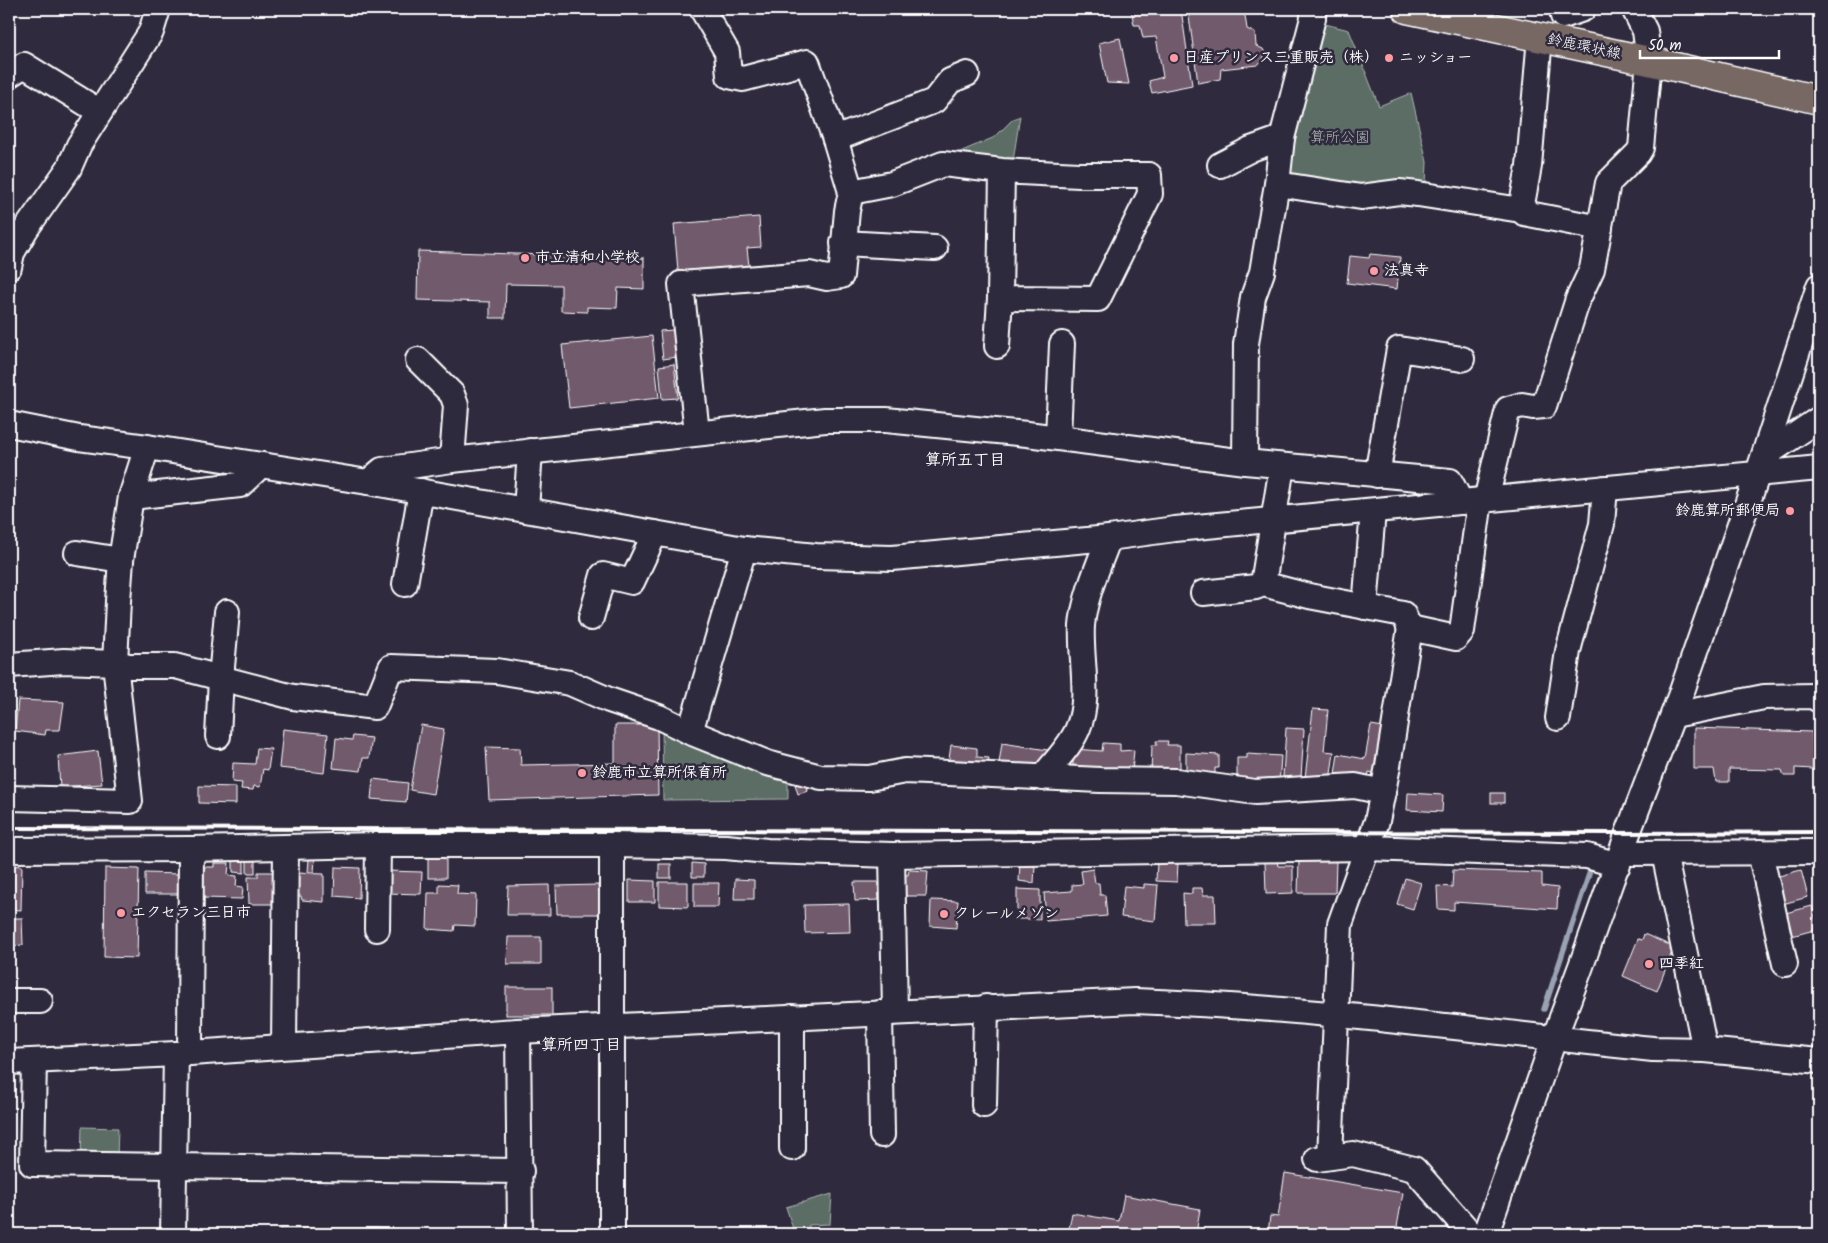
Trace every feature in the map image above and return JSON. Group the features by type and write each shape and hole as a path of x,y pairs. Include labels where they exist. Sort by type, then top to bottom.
{"main road":[{"name":"鈴鹿環状線","path":"1407,9 1819,100"}],"street":[{"path":"9,267 12,253 26,229 69,168 79,145 151,32 158,9"},
{"path":"697,433 681,284 809,274 827,278 842,276 843,243 847,211 852,192 835,138 807,62 742,79 729,76 727,52 702,9"},
{"path":"1245,462 1247,337 1253,297 1262,272 1277,184 1282,138 1313,18 1313,9"},
{"path":"1410,628 1456,638 1462,631 1476,501 1508,409 1522,405 1544,406 1578,300 1592,269 1608,184 1641,148 1649,61 1645,31 1634,9"},
{"path":"1521,210 1529,166 1540,37"},
{"path":"9,75 24,65 100,112"},
{"path":"835,138 934,101 950,81 967,74"},
{"path":"1220,165 1251,149 1282,138"},
{"path":"852,192 892,184 943,164 1079,175 1149,175 1150,194 1098,300 1000,298"},
{"path":"997,346 1000,298 1002,170"},
{"path":"1277,184 1361,197 1399,192 1418,194 1521,210 1524,213 1600,228"},
{"path":"843,243 934,248"},
{"path":"1486,1234 1628,833 1674,715 1761,464 1819,286"},
{"path":"1058,438 1062,344"},
{"path":"1376,475 1399,349 1462,359"},
{"path":"418,360 452,394 456,405 452,460"},
{"path":"1761,464 1819,419"},
{"path":"368,482 382,470 452,460 825,420 886,420 1058,438 1245,462 1450,481 1476,501"},
{"path":"9,424 79,438 147,447 421,491 744,549 816,556 892,558 1604,488 1761,464 1819,468"},
{"path":"9,798 130,801 115,663 121,560 131,497 147,447"},
{"path":"526,510 530,451"},
{"path":"131,497 240,486 261,465"},
{"path":"1262,584 1282,466"},
{"path":"1558,718 1568,651 1602,524 1604,488"},
{"path":"405,584 421,491"},
{"path":"1365,607 1373,511"},
{"path":"591,618 603,575 632,582 655,533"},
{"path":"1042,778 1075,736 1080,726 1085,694 1082,623 1092,583 1109,538"},
{"path":"690,732 744,549"},
{"path":"78,553 121,560"},
{"path":"1203,593 1256,587 1262,584 1309,596 1403,614 1410,628 1383,792 1374,832 1340,924 1337,1015 1324,1158 1353,1154 1414,1168 1471,1234"},
{"path":"218,736 227,612"},
{"path":"9,665 64,661 115,663 129,666 175,666 293,697 375,707 391,667 497,671 570,683 609,700 659,717 690,732 767,763 821,777 869,778 905,771 1042,778 1176,781 1255,792 1355,786 1383,792"},
{"path":"1674,715 1764,697 1814,696 1819,700"},
{"path":"377,929 378,845"},
{"path":"9,850 378,845 612,845 726,847 767,851 892,855 1368,848 1587,856 1620,859 1664,853 1819,852"},
{"path":"612,845 612,1234"},
{"path":"284,1045 286,846"},
{"path":"173,1234 174,1166 183,1053 191,849"},
{"path":"1760,852 1785,964"},
{"path":"1664,853 1705,1050"},
{"path":"882,1135 888,1013 892,855"},
{"path":"9,1001 40,1000"},
{"path":"9,1062 183,1053 518,1031 1135,1001 1211,1004 1337,1015 1653,1049 1705,1050 1819,1061"},
{"path":"984,1105 986,1007"},
{"path":"792,1017 792,1148"},
{"path":"518,1031 520,1234"},
{"path":"34,1061 32,1164 520,1171"}],"green space":[{"name":"算所公園","path":"1321,23 1349,30 1379,106 1411,93 1427,162 1426,185 1360,193 1284,179"},
{"path":"1020,116 1013,161 948,157 995,137 1012,120"},
{"path":"662,726 788,776 788,799 663,800"},
{"path":"82,1127 118,1128 117,1158 81,1158"},
{"path":"832,1194 830,1224 809,1225 808,1234 794,1232 786,1207"},
{"path":"280,1228 378,1228 378,1234 280,1234"}],"building":[{"name":"日産プリンス三重販売（株）","path":"1131,9 1181,9 1192,85 1152,93 1149,81 1163,77 1156,37 1143,38 1140,25 1134,25"},
{"path":"1188,9 1244,9 1247,29 1255,33 1256,46 1263,49 1265,53 1263,60 1257,65 1221,69 1220,79 1198,83"},
{"path":"1120,38 1129,84 1107,83 1099,43"},
{"path":"759,217 761,247 747,248 749,266 678,271 674,224"},
{"path":"418,251 644,258 644,289 618,288 617,308 587,307 587,312 561,311 561,285 506,284 505,318 490,318 490,302 417,300"},
{"name":"法真寺","path":"1370,254 1400,257 1397,289 1347,283 1350,256 1369,258"},
{"path":"673,330 677,357 663,359 660,331"},
{"path":"652,336 659,398 569,408 562,345"},
{"path":"674,364 678,398 662,399 659,366"},
{"path":"18,700 64,702 60,730 46,730 45,735 15,731"},
{"path":"1313,709 1328,710 1324,751 1334,752 1330,781 1305,778"},
{"path":"421,725 444,729 433,794 410,790"},
{"path":"615,725 657,725 658,795 489,800 486,747 520,748 521,765 615,763"},
{"path":"1371,725 1389,728 1378,774 1369,772 1367,781 1335,774 1338,754 1365,759"},
{"path":"1286,728 1304,729 1301,778 1283,777"},
{"path":"1694,728 1812,732 1813,769 1795,768 1795,776 1784,776 1782,770 1729,769 1729,782 1716,782 1714,769 1694,769"},
{"path":"283,729 328,734 324,773 279,768"},
{"path":"353,736 372,738 369,758 363,758 361,771 333,768 336,738 352,740"},
{"path":"1156,741 1168,741 1167,745 1180,745 1180,775 1151,775 1152,745 1157,745"},
{"path":"1002,743 1054,751 1032,772 998,770"},
{"path":"1103,743 1120,744 1120,751 1134,750 1132,772 1073,773 1073,749 1102,751"},
{"path":"951,745 977,748 977,757 989,758 987,771 948,766"},
{"path":"257,748 271,749 268,770 263,769 260,787 254,786 253,790 241,789 242,783 232,782 233,763 255,764"},
{"path":"98,751 102,784 60,787 58,756"},
{"path":"1186,753 1219,755 1219,768 1215,768 1215,777 1186,777"},
{"path":"1247,754 1281,756 1279,786 1237,785 1237,758 1247,758"},
{"path":"373,779 408,783 406,802 371,799"},
{"path":"806,781 808,791 798,794 795,784"},
{"path":"199,786 236,787 236,804 199,803"},
{"path":"1408,793 1443,795 1442,812 1407,810"},
{"path":"1491,793 1504,793 1504,803 1491,803"},
{"path":"428,858 446,858 446,878 428,878"},
{"path":"309,859 315,859 314,872 308,872"},
{"path":"1299,860 1336,861 1335,893 1298,893"},
{"path":"233,861 244,861 244,873 233,872"},
{"path":"247,861 255,861 255,873 247,873"},
{"path":"1277,861 1278,866 1293,866 1293,893 1266,894 1265,862"},
{"path":"1157,862 1178,863 1177,882 1156,881"},
{"path":"214,863 229,863 228,875 237,876 236,886 243,887 242,899 202,898 203,867 214,867"},
{"path":"692,863 704,864 704,877 692,877"},
{"path":"659,864 671,864 671,878 659,878"},
{"path":"1020,864 1035,865 1034,883 1019,881"},
{"path":"9,865 22,866 21,910 9,909"},
{"path":"335,867 360,868 359,898 334,896"},
{"name":"エクセラン三日市","path":"105,868 139,869 137,958 104,957"},
{"path":"1093,869 1095,883 1099,883 1100,895 1105,895 1107,916 1046,921 1044,893 1072,891 1072,885 1083,884 1081,871"},
{"path":"909,870 928,871 926,896 904,896 903,875 908,875"},
{"path":"1453,870 1542,873 1542,886 1558,888 1557,909 1454,902 1454,910 1438,909 1437,886 1452,887"},
{"path":"1801,870 1808,897 1779,905 1772,878"},
{"path":"387,871 422,872 421,894 386,893"},
{"path":"258,872 278,872 277,904 249,904 248,877 258,877"},
{"path":"145,873 180,874 180,894 145,894"},
{"path":"296,873 324,874 324,902 302,900 301,896 296,896"},
{"path":"1405,878 1421,883 1413,909 1397,904"},
{"path":"735,879 754,880 754,899 734,899"},
{"path":"629,880 655,881 655,902 629,902"},
{"path":"659,882 688,882 688,907 659,906"},
{"path":"854,882 878,882 879,900 855,901"},
{"path":"694,883 719,883 718,907 694,907"},
{"path":"439,884 458,885 457,894 476,895 475,926 455,925 454,931 427,929 428,893 439,893"},
{"path":"1144,884 1158,885 1155,921 1121,917 1124,886 1144,888"},
{"path":"549,885 550,915 507,915 508,886"},
{"path":"598,885 600,914 557,914 556,886"},
{"path":"1192,888 1202,888 1203,895 1215,895 1216,923 1184,923 1183,893 1192,894"},
{"path":"1017,889 1040,890 1040,919 1017,919"},
{"name":"クレールメゾン","path":"931,900 958,901 956,928 930,926"},
{"path":"849,904 850,932 805,933 804,905"},
{"path":"1812,906 1818,929 1788,937 1782,914"},
{"path":"9,918 22,918 23,945 9,946"},
{"path":"1644,934 1674,947 1657,991 1623,976 1638,939 1642,940"},
{"path":"508,937 541,937 541,964 507,964"},
{"path":"506,987 552,987 552,1015 506,1015"},
{"path":"1285,1173 1403,1193 1397,1227 1445,1234 1268,1234 1270,1216 1278,1217"},
{"path":"1124,1195 1200,1209 1196,1234 1068,1234 1072,1213 1119,1221"}],"waterway":[{"path":"1544,1009 1591,868"}],"railway":[{"path":"9,828 1819,832"}],"place":[{"name":"日産プリンス三重販売（株）","path":"1174,58"},
{"name":"ニッショー","path":"1389,58"},
{"name":"市立清和小学校","path":"525,258"},
{"name":"法真寺","path":"1374,271"},
{"name":"鈴鹿算所郵便局","path":"1790,511"},
{"name":"鈴鹿市立算所保育所","path":"582,773"},
{"name":"エクセラン三日市","path":"121,913"},
{"name":"クレールメゾン","path":"944,914"},
{"name":"四季紅","path":"1649,964"}],"district":[{"name":"算所五丁目","path":"965,460"},
{"name":"算所四丁目","path":"581,1045"}]}
